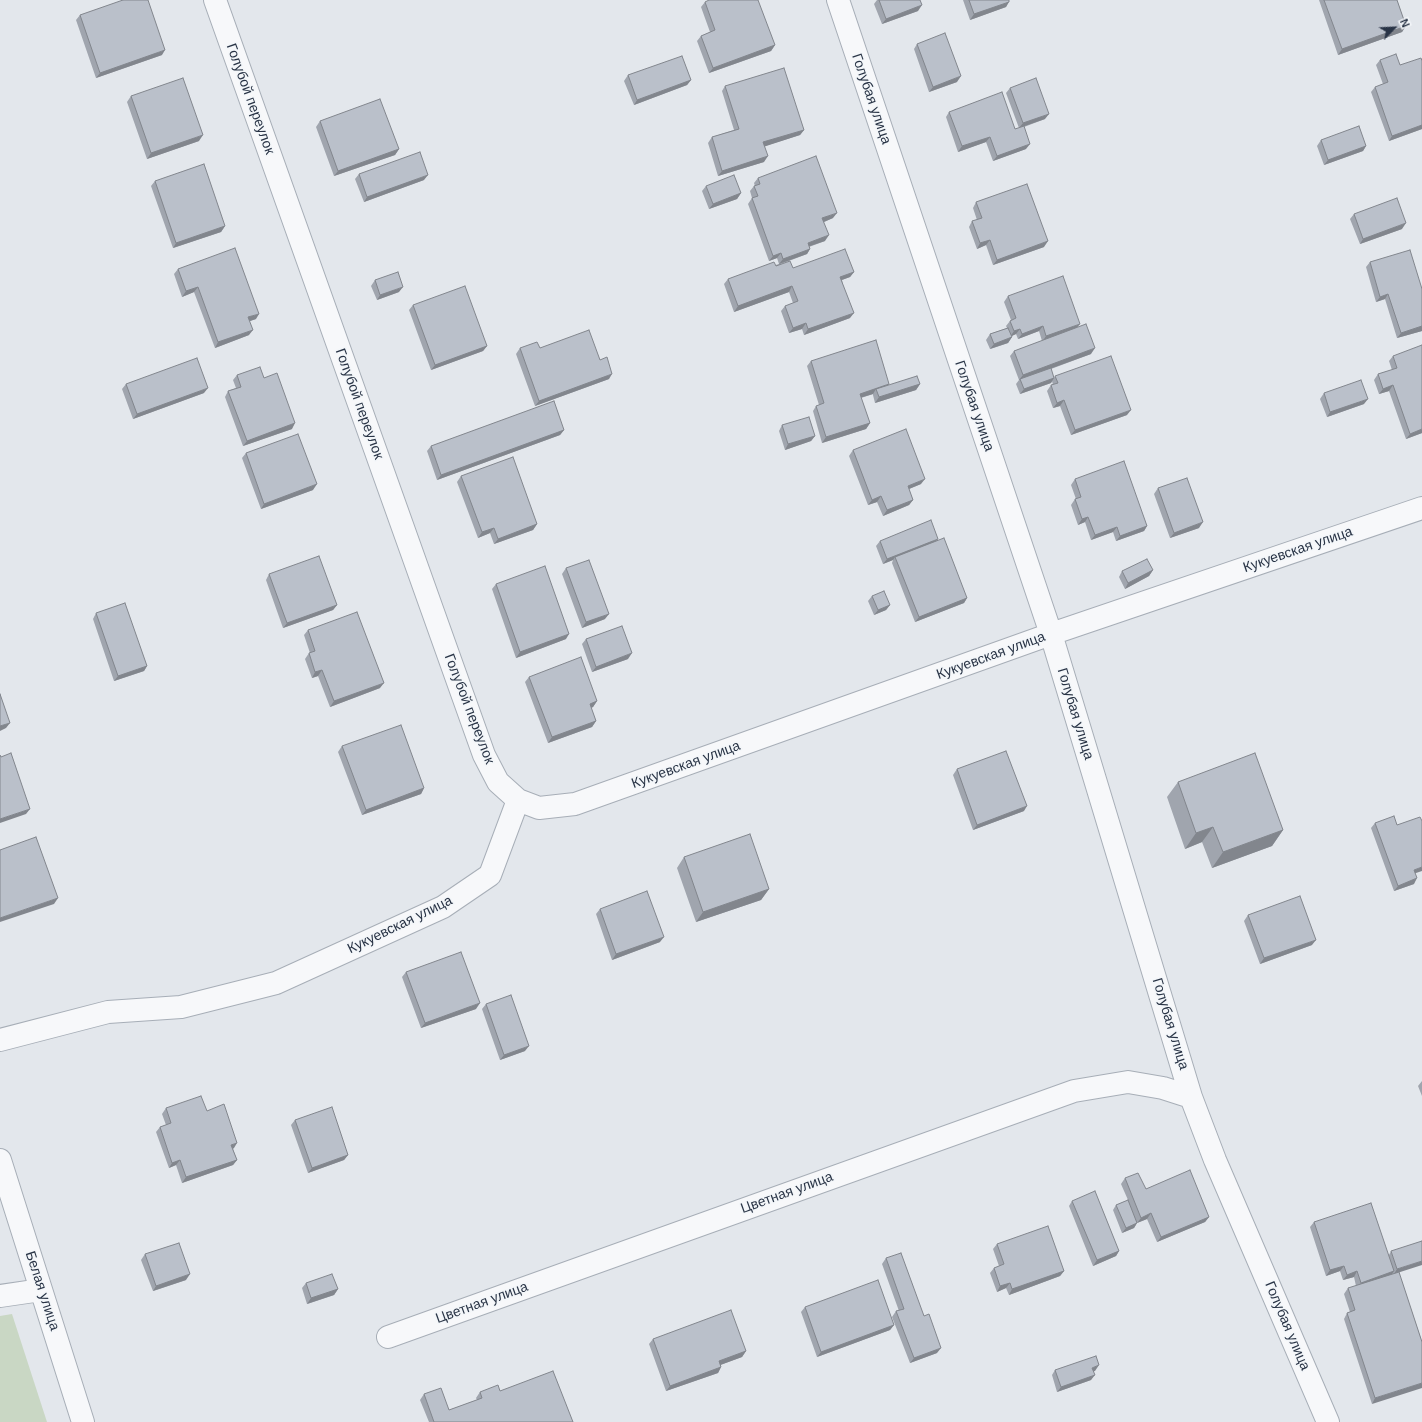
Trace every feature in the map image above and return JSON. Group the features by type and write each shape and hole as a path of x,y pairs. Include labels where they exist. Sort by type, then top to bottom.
{"street":[{"name":"Голубой переулок","path":"215,0 484,755 498,782 518,800"},
{"name":"Голубая улица","path":"838,0 1051,634 1192,1097 1215,1160 1328,1422"},
{"name":"Кукуевская улица","path":"0,1040 108,1012 180,1007 276,983 443,907 490,875 518,800 539,808 575,804 1051,634 1422,508"},
{"name":"Цветная улица","path":"388,1336 1074,1091 1128,1082 1164,1088 1192,1097"},
{"name":"Белая улица","path":"0,1160 83,1422"},
{"path":"0,1296 41,1290"}],"green space":[{"path":"12,1314 47,1422 0,1422 0,1316"}],"building":[{"path":"123,0 148,0 165,50 100,73 80,15"},
{"path":"709,0 758,0 775,45 713,68 701,36 715,30 705,2"},
{"path":"879,0 920,0 922,5 886,19"},
{"path":"969,0 1009,0 1009,2 974,14"},
{"path":"1324,0 1397,0 1406,26 1342,49"},
{"path":"945,33 961,76 933,87 917,44"},
{"path":"1396,54 1400,65 1421,58 1422,125 1392,136 1375,87 1388,82 1380,60"},
{"path":"682,56 691,80 637,100 628,75"},
{"path":"784,68 804,130 763,142 768,156 722,171 712,137 739,129 725,86"},
{"path":"183,78 203,135 151,153 131,96"},
{"path":"1036,78 1049,114 1023,123 1010,88"},
{"path":"1002,92 1015,129 1024,126 1030,144 997,156 990,137 962,146 949,112"},
{"path":"380,99 399,149 338,171 320,121"},
{"path":"1359,126 1366,146 1328,160 1321,140"},
{"path":"420,152 428,175 367,197 359,174"},
{"path":"816,156 837,213 822,218 829,235 808,243 810,249 783,259 781,253 773,256 752,198 758,196 754,186 760,184 758,178"},
{"path":"204,164 225,226 176,243 155,181"},
{"path":"734,175 741,193 713,204 706,186"},
{"path":"1027,184 1048,241 997,260 990,240 980,243 972,221 982,218 976,202"},
{"path":"1397,198 1406,223 1363,239 1354,214"},
{"path":"235,248 259,314 248,317 253,330 218,342 198,287 186,291 178,269"},
{"path":"845,249 854,272 840,277 854,313 808,329 806,323 793,328 785,306 798,301 792,286 738,306 728,279 774,262 776,266 790,261 793,268"},
{"path":"1410,250 1422,289 1422,326 1401,333 1388,294 1380,297 1370,262"},
{"path":"398,272 403,287 380,295 375,280"},
{"path":"1063,276 1080,324 1046,336 1043,326 1022,334 1020,329 1014,331 1010,321 1016,318 1008,296"},
{"path":"465,286 487,346 435,365 413,305"},
{"path":"1086,324 1095,348 1023,375 1014,351"},
{"path":"1008,328 1012,337 994,344 990,334"},
{"path":"589,330 600,360 607,357 612,374 539,401 520,348 537,342 540,348"},
{"path":"876,340 889,384 860,394 870,423 826,437 816,406 824,403 811,361"},
{"path":"1422,345 1422,429 1410,434 1393,385 1383,389 1378,374 1397,368 1393,356"},
{"path":"1111,356 1131,410 1075,430 1064,400 1057,403 1051,385 1058,383 1055,376"},
{"path":"197,358 208,388 137,414 126,384"},
{"path":"260,367 264,378 277,373 295,423 247,441 228,391 241,387 237,375"},
{"path":"1051,368 1054,378 1024,389 1020,379"},
{"path":"917,376 920,384 879,397 876,389"},
{"path":"1361,380 1368,399 1330,412 1324,393"},
{"path":"554,401 564,430 441,475 431,446"},
{"path":"809,417 815,436 788,444 782,425"},
{"path":"906,429 925,479 908,486 913,500 887,510 881,496 872,500 853,450"},
{"path":"298,434 317,484 264,504 246,453"},
{"path":"513,457 537,524 498,539 494,528 482,532 461,476"},
{"path":"1124,461 1147,526 1120,536 1117,527 1095,535 1088,517 1082,519 1075,499 1081,497 1075,479"},
{"path":"1187,478 1203,522 1174,533 1158,488"},
{"path":"931,520 938,539 887,559 880,541"},
{"path":"944,538 967,598 919,617 895,557"},
{"path":"319,556 337,605 287,623 269,574"},
{"path":"1147,559 1153,570 1128,583 1122,571"},
{"path":"589,560 609,614 586,622 566,568"},
{"path":"545,566 569,634 520,652 496,584"},
{"path":"884,591 890,605 878,610 872,596"},
{"path":"125,603 147,666 118,676 96,613"},
{"path":"357,612 384,683 334,701 322,670 315,672 309,653 315,651 308,630"},
{"path":"622,626 632,653 596,667 586,639"},
{"path":"581,657 597,701 590,704 596,721 552,737 529,677"},
{"path":"0,694 10,723 0,726"},
{"path":"401,725 424,788 366,810 342,746"},
{"path":"1006,751 1027,806 977,825 957,769"},
{"path":"11,753 30,809 0,819 0,755 1,757"},
{"path":"1255,753 1283,830 1223,852 1213,827 1196,833 1178,782"},
{"path":"1394,816 1397,825 1420,817 1422,821 1422,867 1414,870 1417,878 1398,886 1375,823"},
{"path":"750,834 769,889 703,912 684,857"},
{"path":"36,837 58,898 0,918 0,850"},
{"path":"647,891 664,937 616,954 600,909"},
{"path":"1300,896 1316,940 1264,958 1248,915"},
{"path":"461,952 480,1003 425,1023 406,972"},
{"path":"511,995 529,1046 504,1055 486,1004"},
{"path":"201,1096 207,1111 224,1104 237,1143 231,1145 237,1160 186,1177 180,1160 172,1163 160,1127 171,1123 166,1108"},
{"path":"332,1107 348,1155 312,1168 295,1120"},
{"path":"1190,1170 1209,1217 1161,1237 1151,1213 1141,1218 1125,1178 1138,1173 1146,1189"},
{"path":"1095,1191 1119,1251 1097,1260 1072,1201"},
{"path":"1128,1200 1137,1223 1126,1228 1116,1205"},
{"path":"1371,1203 1394,1271 1361,1283 1357,1271 1347,1275 1344,1266 1330,1270 1314,1222"},
{"path":"1048,1226 1064,1271 1012,1289 1010,1283 1000,1286 994,1268 1004,1264 997,1244"},
{"path":"1422,1241 1422,1261 1397,1269 1391,1251"},
{"path":"179,1243 190,1274 156,1286 145,1254"},
{"path":"901,1253 924,1316 929,1314 941,1348 914,1358 896,1311 904,1309 886,1258"},
{"path":"1399,1272 1422,1342 1422,1383 1375,1398 1347,1313 1355,1310 1348,1288"},
{"path":"332,1274 338,1289 311,1298 306,1283"},
{"path":"878,1280 894,1325 821,1352 805,1307"},
{"path":"731,1310 746,1351 719,1361 721,1367 670,1386 653,1339"},
{"path":"1096,1356 1099,1365 1092,1368 1095,1375 1061,1387 1055,1370"},
{"path":"553,1371 573,1422 434,1422 424,1394 441,1388 449,1410 482,1398 480,1392 498,1385 500,1391"}]}
